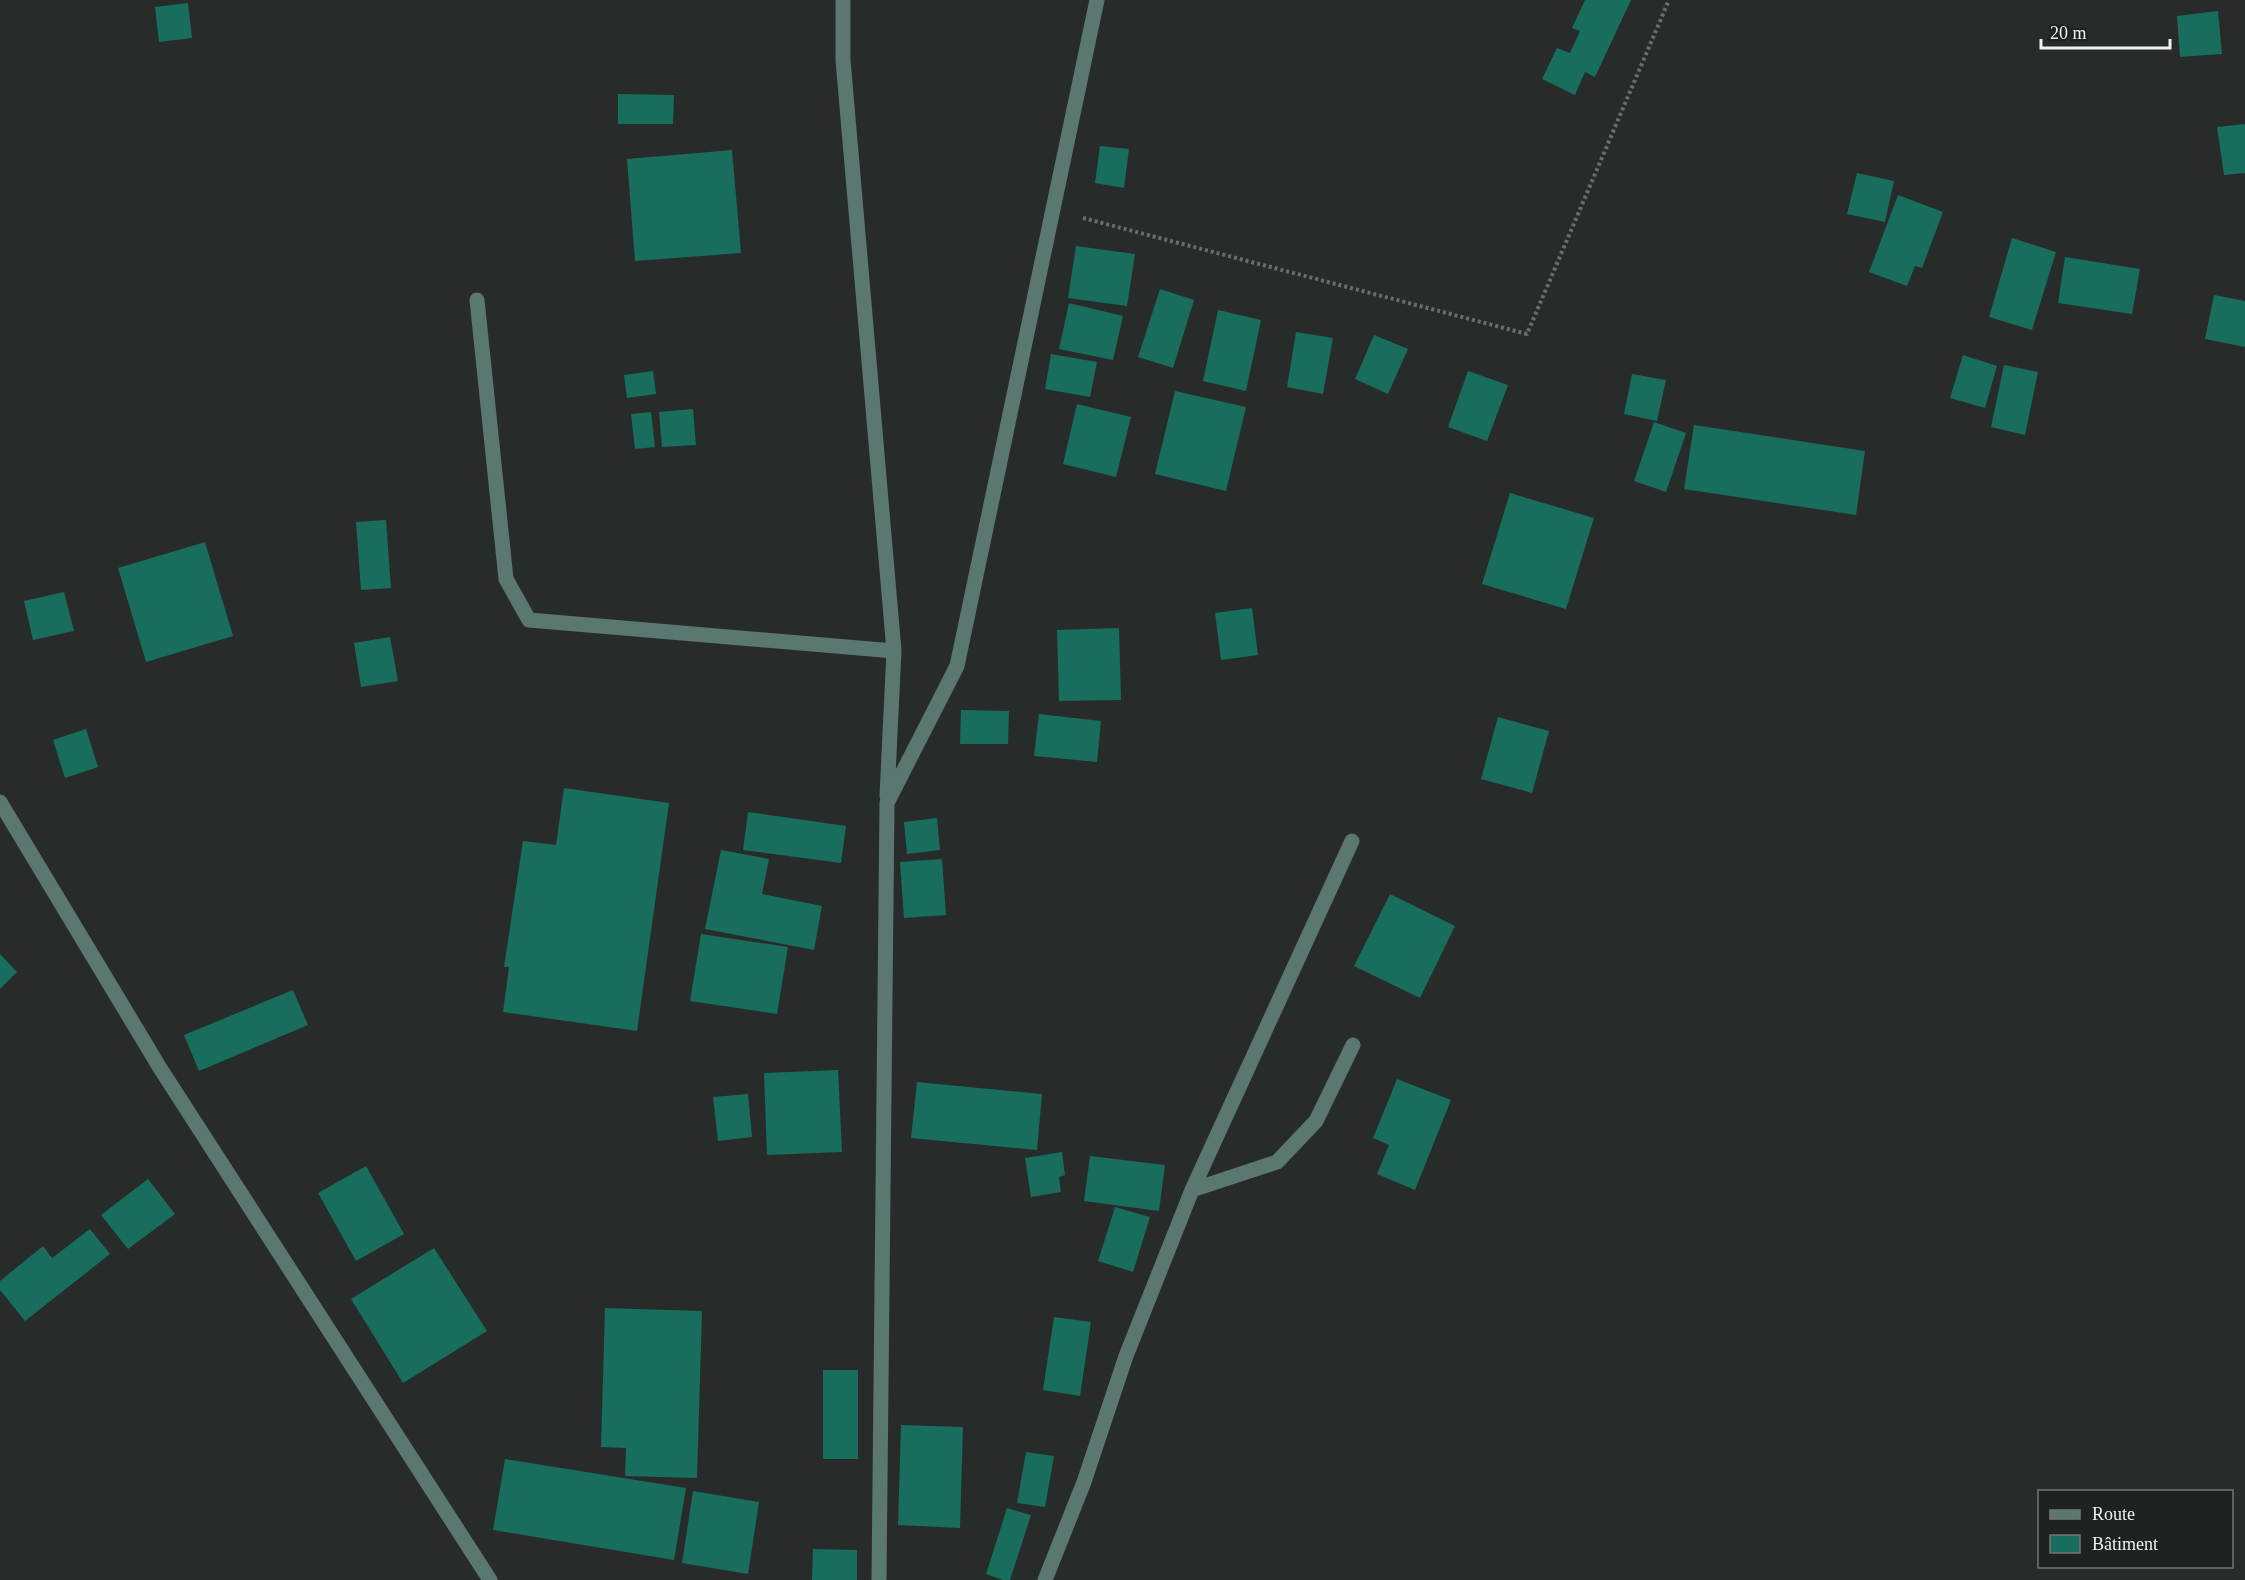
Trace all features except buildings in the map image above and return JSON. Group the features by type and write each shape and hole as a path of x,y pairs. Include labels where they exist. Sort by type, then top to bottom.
{"street":[{"path":"843,0 844,71 894,651 887,803 879,1580"},
{"path":"887,803 957,666 1097,0"},
{"path":"477,300 506,579 529,620 894,651"},
{"path":"0,802 160,1068 490,1580"},
{"path":"1045,1580 1084,1482 1126,1356 1192,1190 1352,841"},
{"path":"1192,1190 1277,1162 1316,1120 1353,1044"}],"path":[{"path":"1053,210 1527,334 1669,0"}]}
